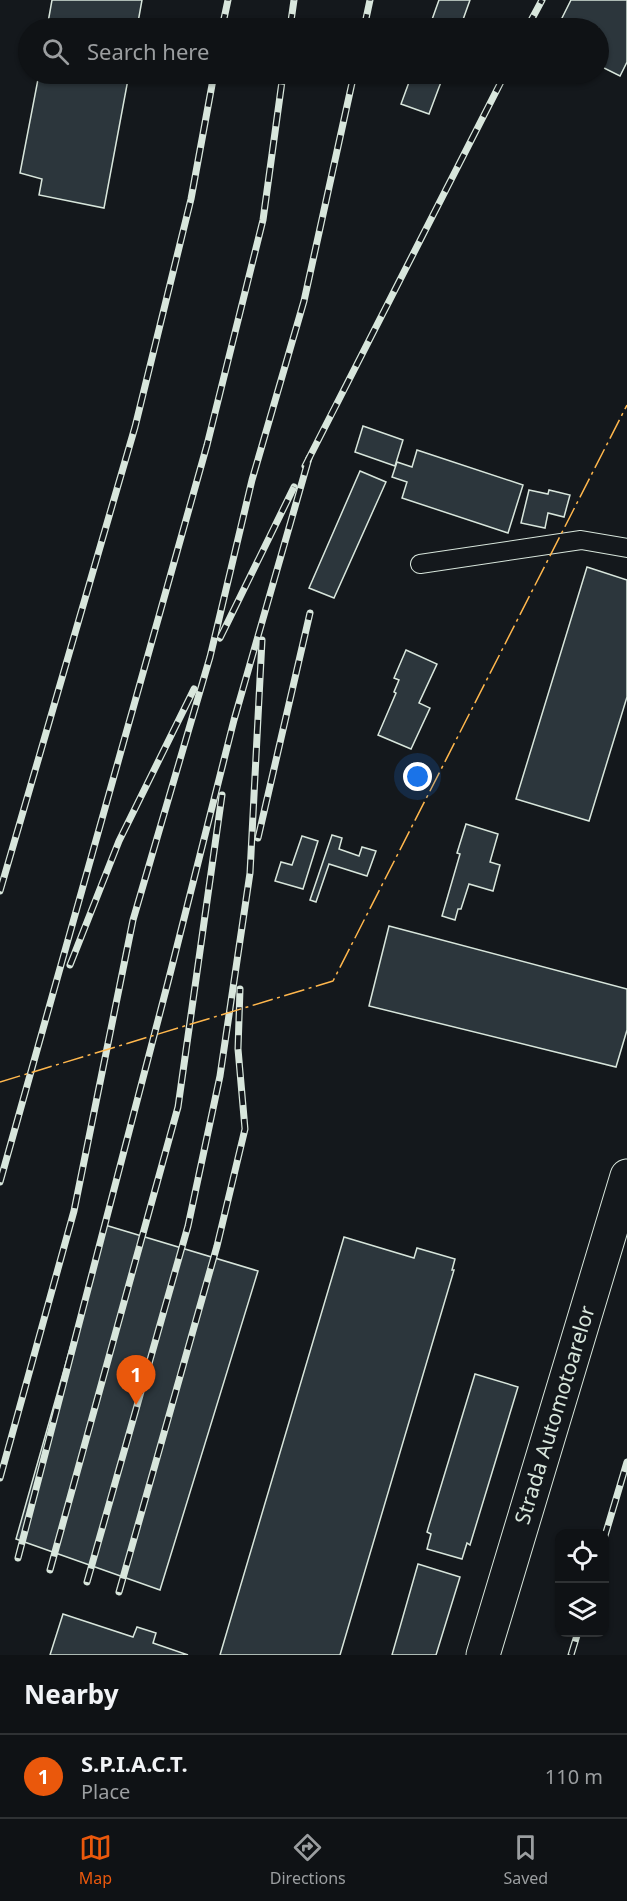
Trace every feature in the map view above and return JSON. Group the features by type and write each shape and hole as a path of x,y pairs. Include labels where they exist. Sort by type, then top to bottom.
{"street":[{"name":"Strada Automotoarelor","path":"483,1655 627,1176"}],"lane":[{"path":"420,564 581,540 627,548"}],"building":[{"path":"52,0 142,0 139,18 49,18"},
{"path":"439,0 470,0 464,18 433,18"},
{"path":"571,0 627,0 627,62 620,76 609,70 609,18 562,18"},
{"path":"37,84 127,84 104,208 39,195 42,179 20,173"},
{"path":"408,84 440,84 429,114 401,104"},
{"path":"363,426 403,440 395,466 355,452"},
{"path":"417,450 523,485 508,533 402,498 407,482 392,477 397,462 412,467"},
{"path":"360,471 386,482 334,598 309,588"},
{"path":"529,490 548,494 549,490 570,495 564,517 548,513 545,528 521,523"},
{"path":"587,567 627,580 627,697 589,821 516,799"},
{"path":"406,650 437,664 419,703 430,708 411,749 378,735 396,693 394,692 399,680 394,678"},
{"path":"466,824 498,834 490,862 500,865 493,891 469,884 455,920 442,916"},
{"path":"332,835 342,838 339,849 359,856 362,847 376,851 367,876 329,864 316,902 310,900"},
{"path":"302,836 318,841 303,889 275,881 281,862 292,865"},
{"path":"389,926 627,989 627,1030 616,1067 369,1006"},
{"path":"105,1225 258,1271 160,1590 16,1539"},
{"path":"344,1237 414,1258 417,1248 455,1259 452,1270 454,1270 340,1655 220,1655"},
{"path":"475,1374 518,1387 470,1545 467,1543 462,1559 427,1549 431,1534 427,1532"},
{"path":"418,1564 460,1577 436,1655 392,1655"},
{"path":"63,1614 133,1637 137,1627 156,1633 153,1643 188,1655 50,1655"}],"railway":[{"path":"224,18 228,0"},
{"path":"291,18 294,0"},
{"path":"366,18 370,0"},
{"path":"532,18 542,0"},
{"path":"0,891 135,427 191,199 212,84"},
{"path":"0,1182 207,445 263,220 282,84"},
{"path":"0,1478 74,1211 133,920 210,657 252,480 304,301 352,84"},
{"path":"305,466 500,84"},
{"path":"18,1558 234,720 309,458"},
{"path":"220,638 294,487"},
{"path":"258,838 310,613"},
{"path":"87,1582 188,1226 220,1076 250,873 262,640"},
{"path":"70,965 119,841 194,689"},
{"path":"50,1570 178,1107 222,795"},
{"path":"119,1592 217,1246 245,1129 238,1049 240,989"},
{"path":"607,1529 627,1462"},
{"path":"571,1655 576,1637"}],"power":[{"path":"0,1082 333,981 627,405"}],"place":[{"name":"S.P.I.A.C.T.","path":"136,1405"}]}
